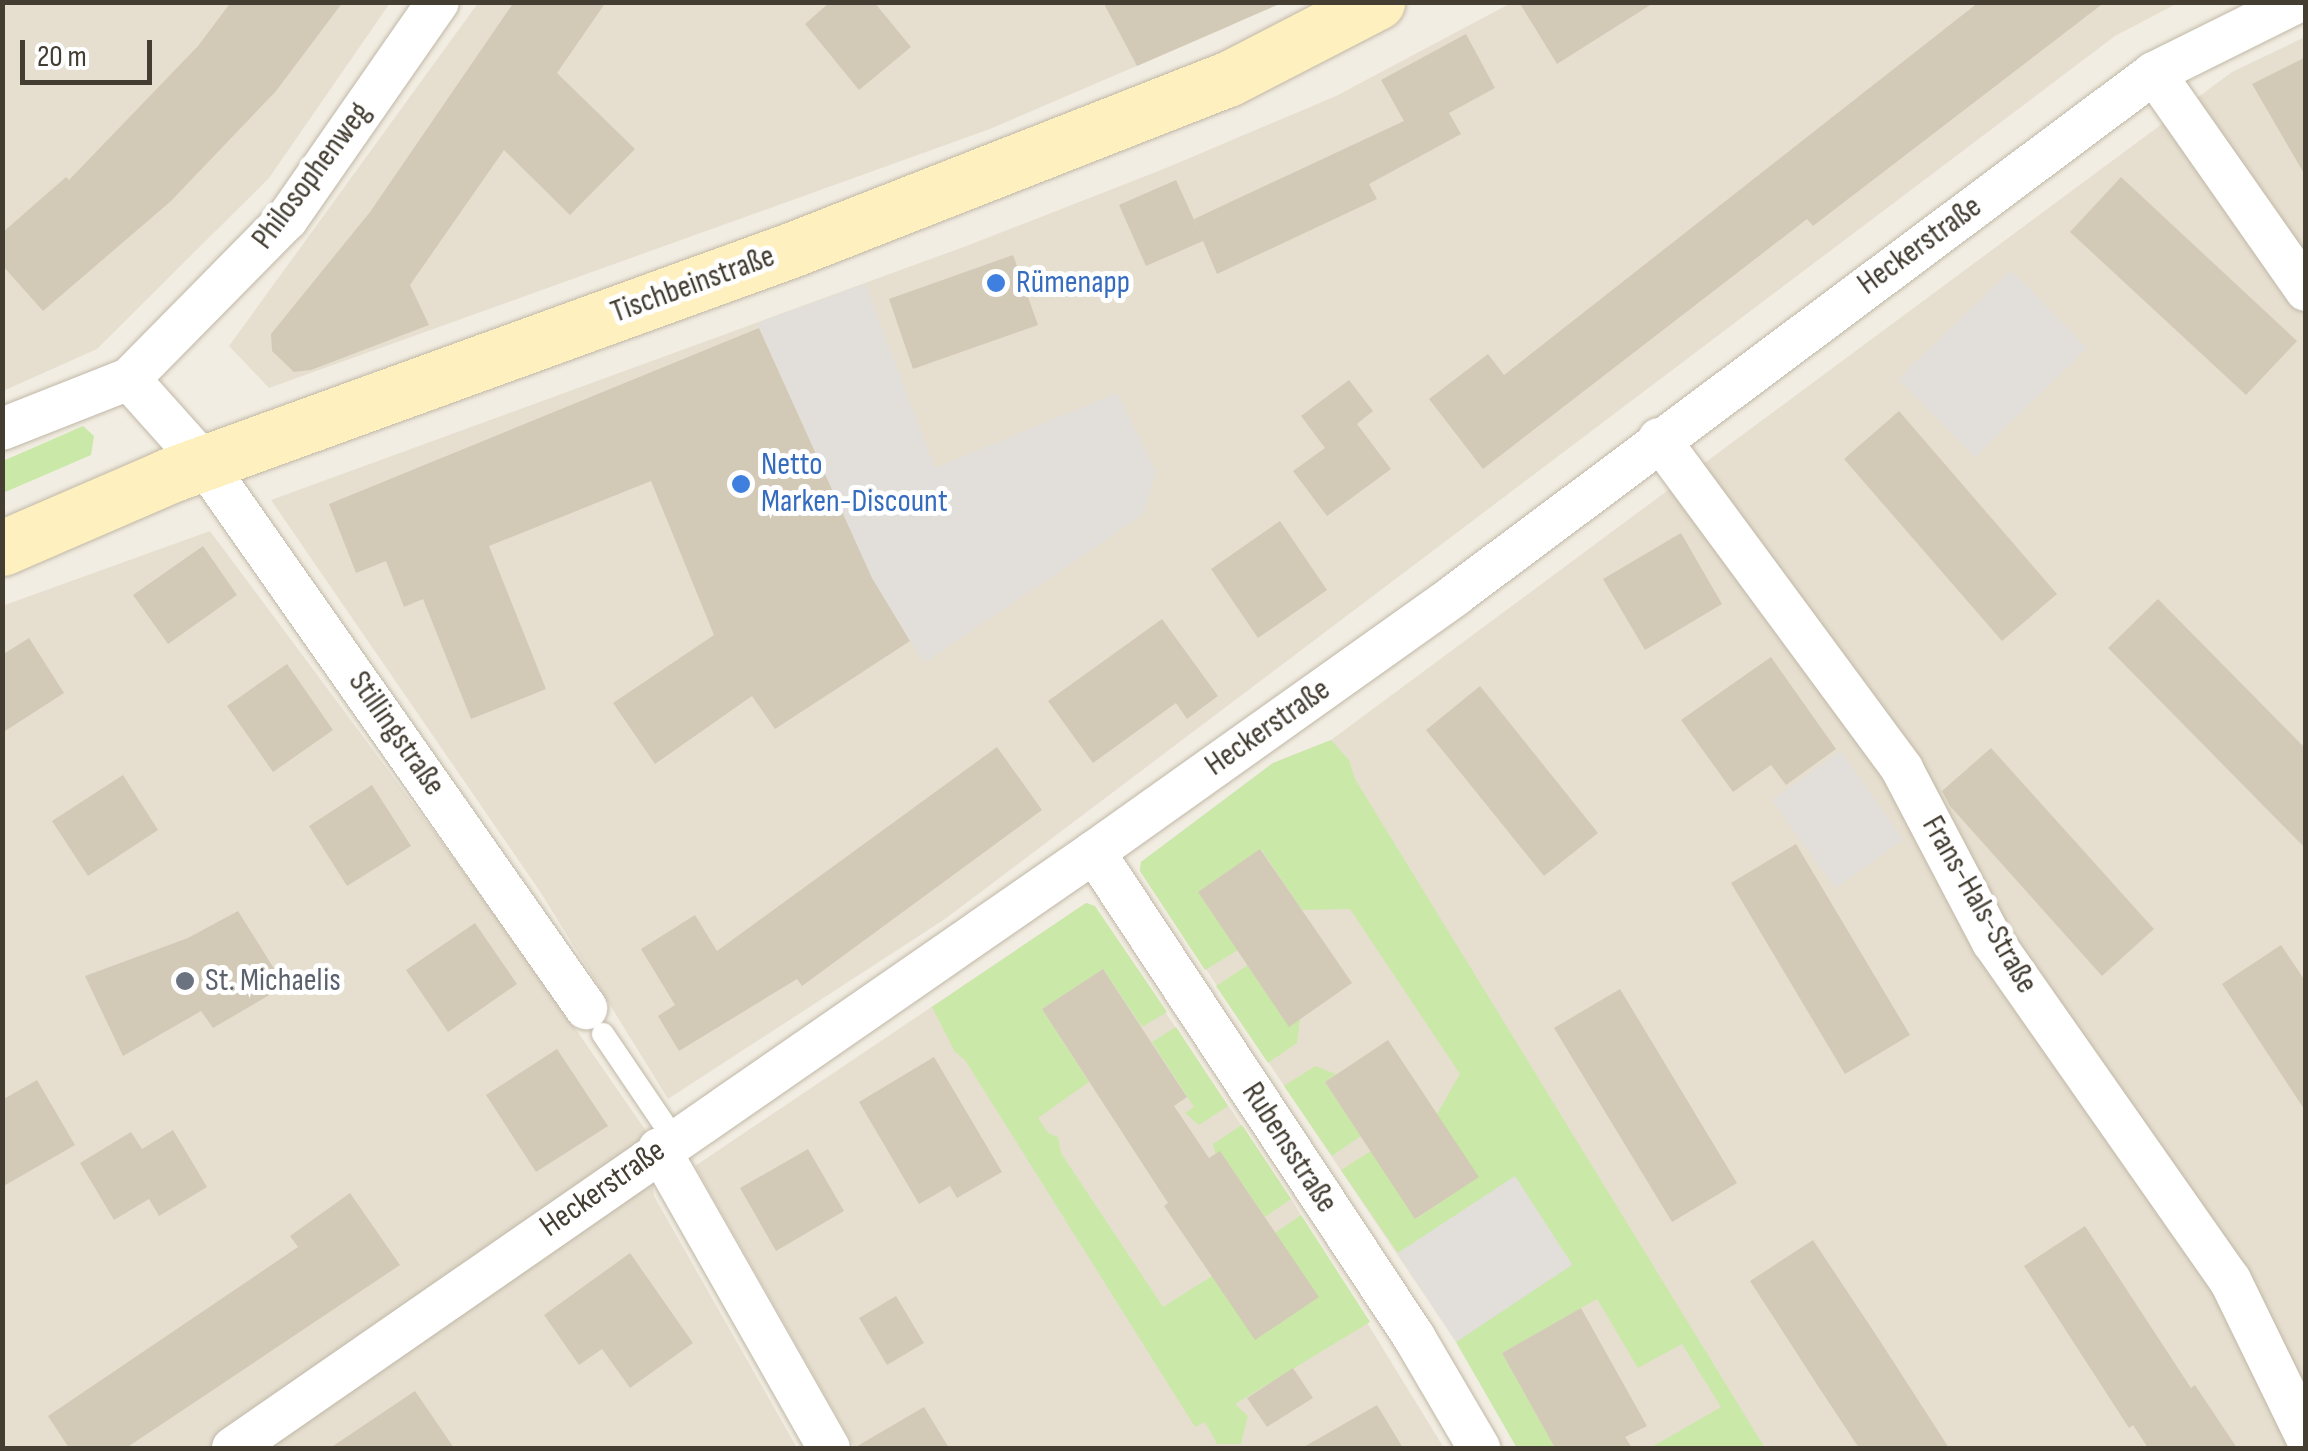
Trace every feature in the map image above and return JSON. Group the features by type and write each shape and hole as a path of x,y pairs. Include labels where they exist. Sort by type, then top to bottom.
{"main road":[{"name":"Tischbeinstraße","path":"2,548 204,463 791,250 1192,94 1376,2"}],"street":[{"name":"Philosophenweg","path":"128,379 287,219 438,2"},
{"name":"Heckerstraße","path":"233,1448 666,1144 1094,852 1455,595 2154,73 2297,2"},
{"path":"2154,73 2306,290"},
{"path":"2,429 128,379"},
{"name":"Stillingstraße","path":"128,379 204,463 594,1021"},
{"name":"Frans-Hals-Straße","path":"1659,440 1902,769 1993,942 2230,1280 2306,1436"},
{"name":"Rubensstraße","path":"1094,852 1414,1336 1478,1448"},
{"name":"Stillingstraße","path":"666,1144 830,1448"}],"lane":[{"name":"Stillingstraße","path":"594,1021 666,1144"}],"shaded area":[{"path":"3,3 390,3 269,178 97,349 3,391"},
{"path":"478,3 1272,3 1230,26 990,129 269,388 229,346"},
{"path":"1511,3 2178,3 2115,36 945,919 668,1099 541,893 271,500 969,245 1166,168 1336,96"},
{"path":"2305,37 2305,1448 1517,1448 1456,1342 1140,871 1141,862 1273,763 1331,740 2232,72"},
{"path":"2011,270 2087,348 1975,457 1898,379"},
{"path":"865,284 935,468 1117,393 1156,472 1144,514 924,663 872,578 757,323"},
{"path":"210,531 510,934 646,1131 654,1196 797,1448 3,1448 2,606"},
{"path":"1841,751 1903,840 1835,888 1772,800"},
{"path":"1086,903 1094,906 1291,1199 1444,1448 855,1448 695,1166"},
{"path":"1515,1176 1572,1265 1456,1342 1398,1253"}],"green space":[{"path":"83,426 94,436 91,455 3,493 3,461"},
{"path":"1331,740 1349,760 1355,779 1765,1448 1650,1448 1721,1407 1682,1344 1638,1368 1597,1299 1502,1353 1555,1448 1517,1448 1456,1342 1572,1264 1515,1177 1398,1253 1341,1170 1371,1151 1416,1219 1478,1177 1437,1114 1460,1074 1350,909 1302,910 1261,849 1198,892 1238,950 1205,970 1140,871 1141,862 1273,763"},
{"path":"1086,903 1095,906 1167,1012 1142,1027 1103,969 1042,1009 1089,1082 1038,1118 1048,1133 1058,1137 1061,1153 1163,1307 1212,1276 1256,1339 1318,1297 1275,1233 1301,1215 1370,1322 1235,1404 1248,1416 1241,1444 1217,1444 1205,1422 1195,1427 965,1060 955,1052 932,1007"},
{"path":"1248,965 1300,1019 1297,1043 1268,1063 1216,986"},
{"path":"1176,1027 1228,1106 1199,1125 1185,1113 1194,1107 1152,1042"},
{"path":"1315,1066 1336,1074 1325,1082 1361,1136 1332,1156 1284,1086"},
{"path":"1242,1125 1291,1199 1265,1217 1228,1163 1219,1168 1213,1144"}],"building":[{"path":"231,2 343,2 276,91 171,201 43,311 2,265 2,233 66,177 69,180 198,46"},
{"path":"514,2 606,2 557,73 635,149 570,215 504,150 410,285 429,325 311,370 294,372 272,351 271,334 370,212"},
{"path":"830,2 874,2 911,47 859,90 805,24"},
{"path":"1103,2 1284,2 1137,66"},
{"path":"1519,2 1655,2 1557,64"},
{"path":"1979,2 2105,2 1813,226 1807,219 1483,469 1429,399 1488,354 1504,375"},
{"path":"1466,34 1495,88 1449,113 1461,134 1369,184 1377,199 1217,274 1203,241 1146,266 1119,205 1176,180 1201,235 1194,219 1404,121 1381,80"},
{"path":"2306,57 2306,177 2252,84"},
{"path":"2121,177 2297,341 2246,395 2070,232"},
{"path":"1013,255 1038,325 913,369 889,299"},
{"path":"759,328 872,578 910,641 775,729 752,696 655,764 613,703 714,635 651,481 489,546 546,689 471,719 423,599 404,607 386,561 356,573 329,504"},
{"path":"1349,380 1373,411 1357,424 1391,469 1327,516 1293,471 1325,448 1301,416"},
{"path":"1899,411 2057,594 2002,641 1844,459"},
{"path":"1280,521 1327,590 1258,638 1211,569"},
{"path":"1681,533 1722,604 1645,650 1603,579"},
{"path":"203,546 237,595 168,644 133,595"},
{"path":"2158,599 2306,749 2306,849 2108,648"},
{"path":"1162,619 1218,696 1187,719 1176,703 1093,763 1048,701"},
{"path":"29,638 64,693 2,733 2,655"},
{"path":"1771,657 1836,749 1786,785 1771,765 1733,792 1681,720"},
{"path":"287,664 333,730 273,772 227,706"},
{"path":"1480,686 1598,833 1544,876 1426,730"},
{"path":"997,747 1042,810 802,986 797,979 679,1051 658,1016 675,1005 641,949 695,915 717,951"},
{"path":"1991,748 2154,929 2102,976 1950,806 1942,791"},
{"path":"123,775 158,830 88,876 52,821"},
{"path":"372,785 411,846 347,886 309,826"},
{"path":"1796,844 1910,1035 1845,1074 1731,883"},
{"path":"1260,849 1352,983 1289,1027 1198,892"},
{"name":"St. Michaelis","path":"238,911 285,986 213,1028 201,1011 123,1056 85,976 188,938"},
{"path":"475,923 517,984 448,1032 406,970"},
{"path":"2281,945 2306,982 2306,1112 2222,984"},
{"path":"1103,969 1187,1097 1174,1106 1209,1158 1220,1151 1319,1297 1255,1340 1164,1206 1168,1203 1042,1009"},
{"path":"1620,989 1737,1183 1672,1222 1554,1028"},
{"path":"1388,1040 1479,1177 1415,1219 1325,1082"},
{"path":"557,1049 608,1126 536,1172 486,1095"},
{"path":"934,1057 1002,1172 957,1198 950,1186 919,1204 859,1102"},
{"path":"37,1080 75,1145 2,1187 2,1100"},
{"path":"173,1130 207,1187 159,1216 149,1199 114,1220 80,1163 131,1132 142,1149"},
{"path":"808,1149 844,1211 776,1251 740,1188"},
{"path":"350,1193 400,1265 126,1448 69,1448 48,1416 298,1247 290,1236"},
{"path":"2085,1226 2191,1388 2195,1385 2237,1448 2148,1448 2133,1425 2129,1428 2024,1266"},
{"path":"1813,1240 1949,1448 1859,1448 1816,1383 1750,1281"},
{"path":"630,1253 693,1343 630,1388 602,1349 579,1365 544,1315"},
{"path":"896,1296 924,1343 887,1365 859,1318"},
{"path":"1581,1308 1647,1426 1625,1437 1632,1448 1555,1448 1502,1353"},
{"path":"1293,1368 1313,1398 1267,1427 1247,1398"},
{"path":"415,1391 454,1448 330,1448"},
{"path":"1377,1405 1403,1448 1302,1448"},
{"path":"924,1407 949,1448 854,1448"}],"place":[{"name":"Rümenapp","path":"996,283"},
{"name":"Netto Marken-Discount","path":"741,484"},
{"name":"St. Michaelis","path":"185,981"}]}
